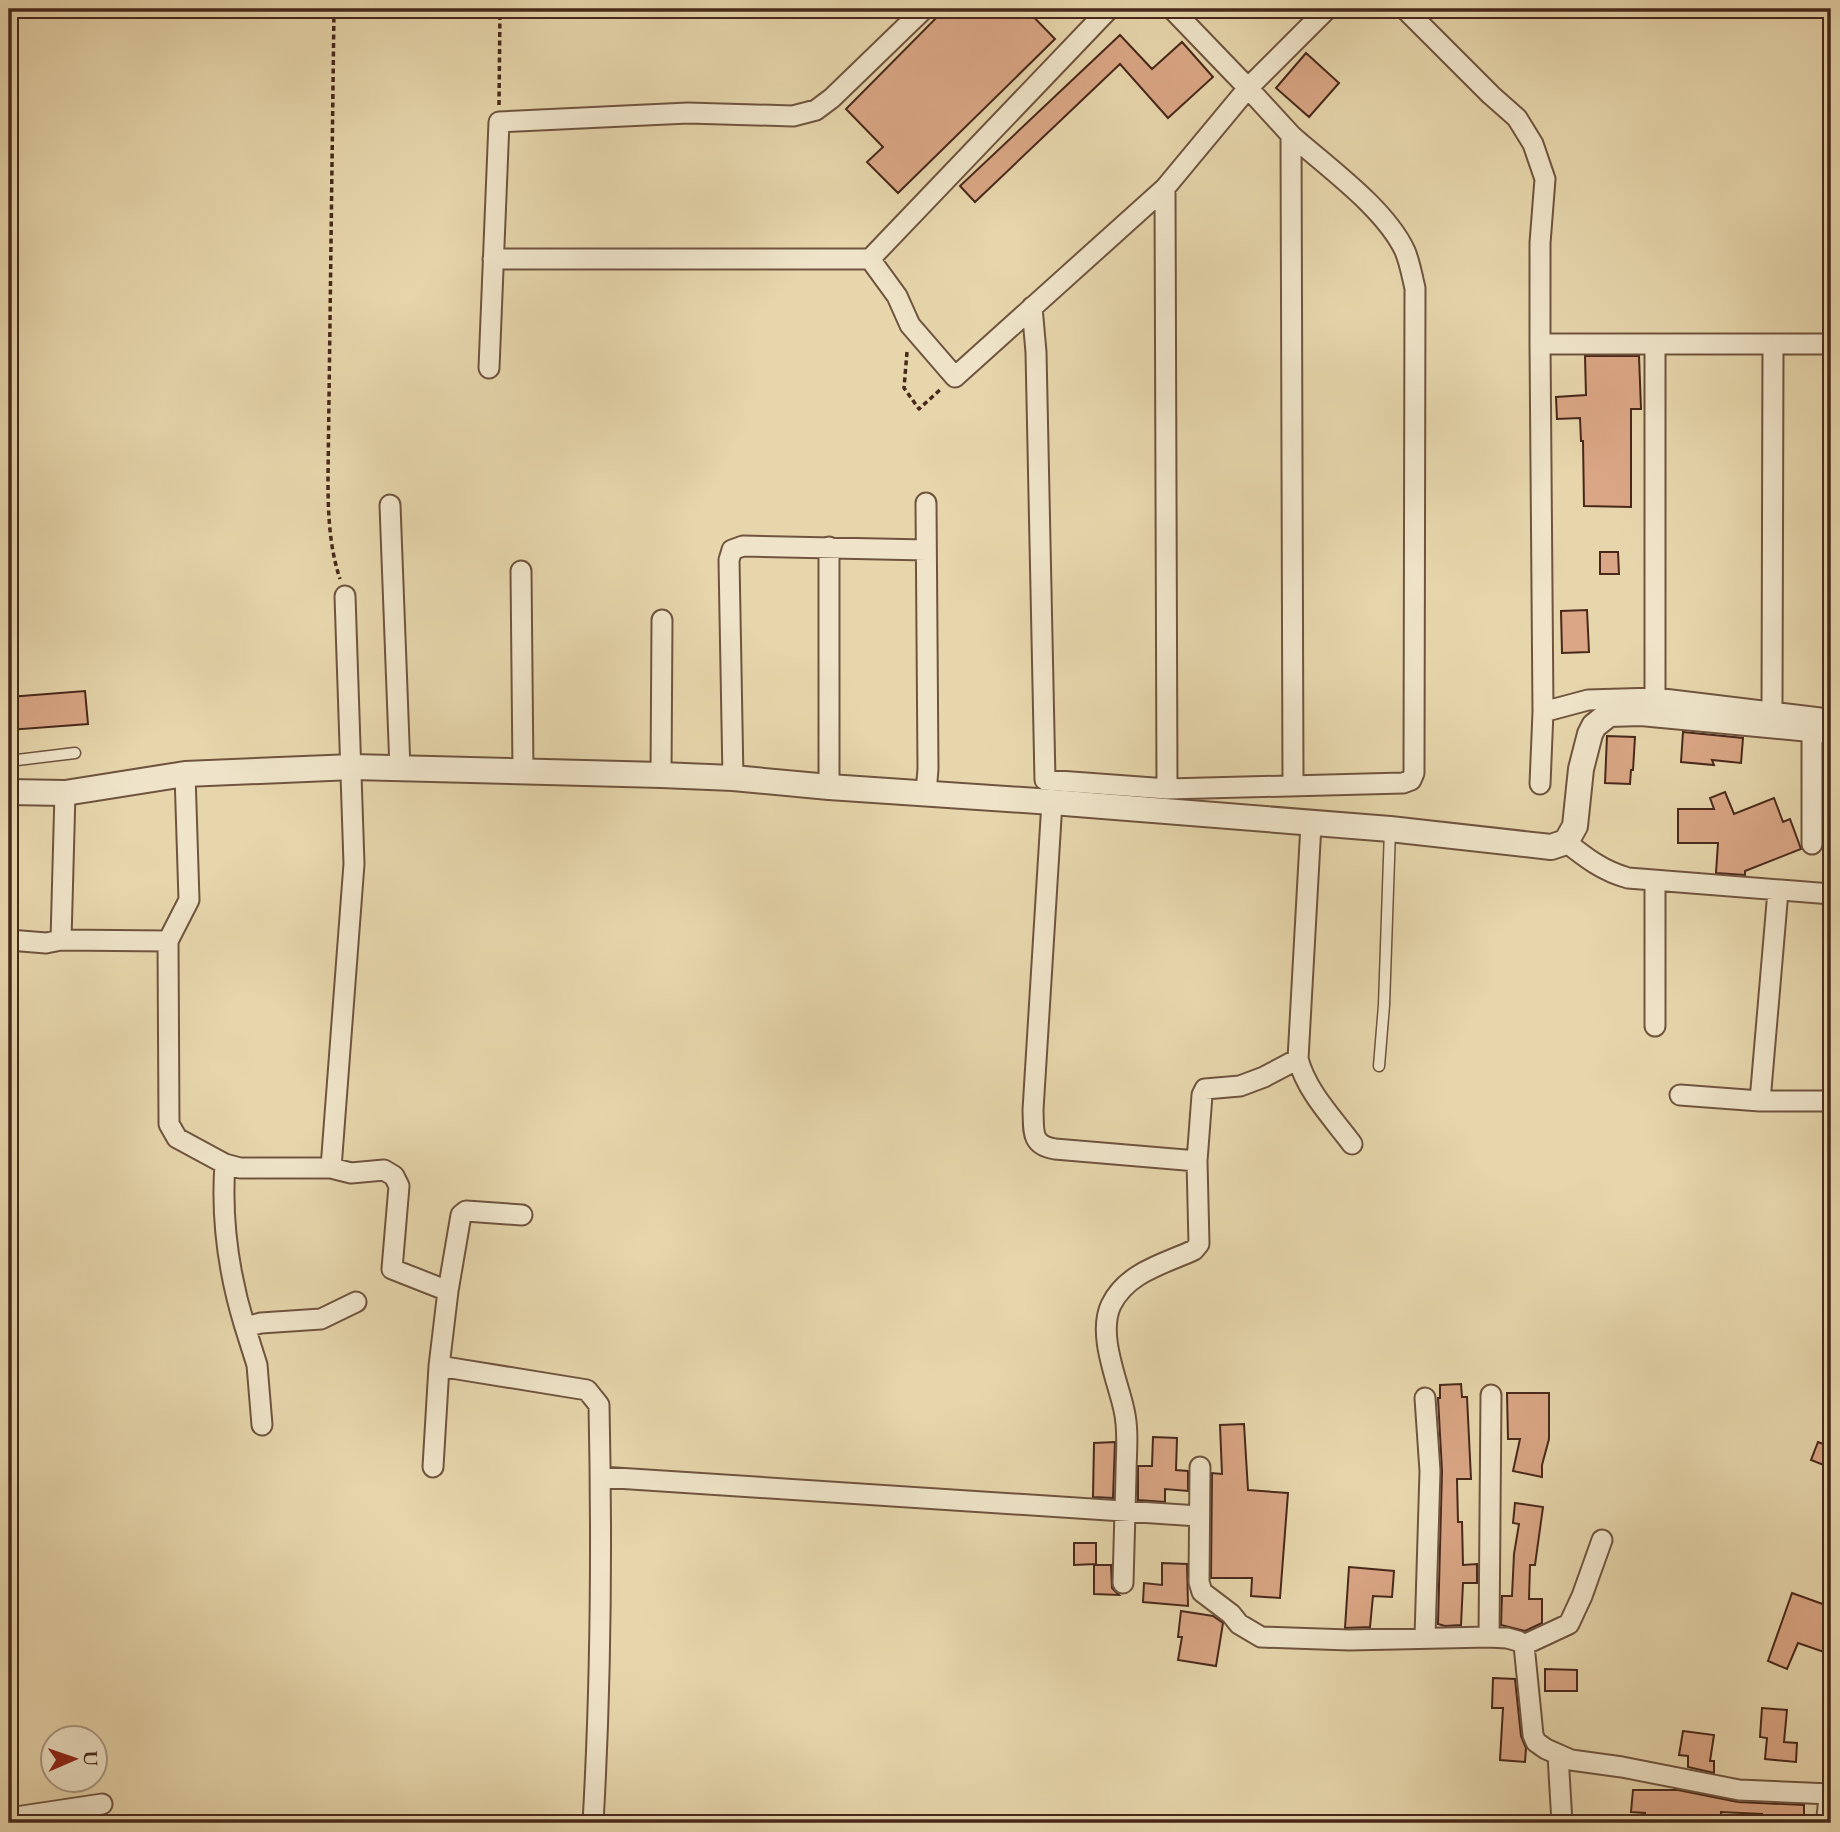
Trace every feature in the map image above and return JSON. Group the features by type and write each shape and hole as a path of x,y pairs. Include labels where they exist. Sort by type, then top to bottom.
{"street":[{"path":"489,368 499,122 688,113 793,116 816,110 925,9"},
{"path":"493,258 870,259 1109,9"},
{"path":"1032,307 1037,352 1045,780 1167,789 1403,783 1411,780 1414,773 1415,288 1406,253 1394,231 1371,206 1291,135 1172,9"},
{"path":"870,259 897,296 910,325 955,377 1164,188 1248,88 1328,9"},
{"path":"1405,9 1517,118 1533,144 1545,179 1540,243 1543,712 1540,784"},
{"path":"1291,135 1293,786"},
{"path":"1164,188 1167,789"},
{"path":"1540,344 1831,344"},
{"path":"1655,344 1655,698"},
{"path":"1772,713 1773,344"},
{"path":"926,503 926,793"},
{"path":"390,505 400,769"},
{"path":"733,778 729,560 732,550 743,546 926,550"},
{"path":"828,547 830,787"},
{"path":"521,571 523,771"},
{"path":"331,1168 354,863 353,767 345,596"},
{"path":"661,775 662,621"},
{"path":"1543,712 1588,700 1655,698 1772,713 1825,726"},
{"path":"9,792 65,793 185,774 353,767 661,775 733,778 1390,829 1551,847 1566,842 1575,826 1581,769 1590,734 1594,726 1609,714 1641,713 1825,726"},
{"path":"1812,844 1825,726"},
{"path":"185,774 189,900 168,941 169,1124 177,1138 225,1164 240,1168 331,1168 351,1172 384,1170 394,1176 399,1185 391,1269 448,1291"},
{"path":"61,940 65,793"},
{"path":"1052,802 1033,1110 1037,1142 1044,1147 1055,1149 1197,1161"},
{"path":"1311,824 1298,1059 1303,1077 1314,1095 1352,1144"},
{"path":"1566,842 1609,873 1628,878 1831,894"},
{"path":"1655,882 1655,1026"},
{"path":"1760,1101 1777,891"},
{"path":"9,940 46,943 61,940 168,941"},
{"path":"1123,1583 1127,1442 1125,1411 1112,1369 1108,1314 1112,1303 1136,1277 1149,1268 1194,1250 1199,1244 1197,1161 1202,1095 1205,1089 1240,1086 1298,1059"},
{"path":"1681,1095 1760,1101 1831,1101"},
{"path":"225,1164 224,1208 228,1255 257,1365 262,1425"},
{"path":"433,1467 439,1366 461,1215 466,1211 522,1215"},
{"path":"245,1327 261,1323 321,1319 356,1302"},
{"path":"439,1366 587,1390 599,1405 602,1545 599,1728 593,1823"},
{"path":"1489,1637 1490,1395"},
{"path":"1425,1398 1430,1471 1425,1637"},
{"path":"1200,1467 1199,1582 1202,1592 1231,1614 1239,1624 1261,1637 1349,1640 1489,1637 1507,1638 1524,1645"},
{"path":"601,1477 1199,1516"},
{"path":"1524,1645 1569,1623 1602,1540"},
{"path":"1524,1645 1533,1735 1536,1742 1558,1755 1571,1760 1739,1790 1831,1794"},
{"path":"1558,1755 1562,1823"},
{"path":"1829,1823 1831,1802"},
{"path":"9,1818 102,1804"}],"lane":[{"path":"9,761 75,753"},
{"path":"1379,1066 1384,1005 1390,829"}],"path":[{"path":"334,9 328,488 334,562 345,596"},
{"path":"499,122 500,9"},
{"path":"910,325 904,388 919,409 955,377"}],"building":[{"path":"945,9 1026,9 1055,39 898,193 867,162 883,147 846,109"},
{"path":"1120,35 1152,69 1182,42 1213,77 1168,118 1120,64 975,202 960,186"},
{"path":"1306,53 1339,83 1309,117 1276,88"},
{"path":"1585,356 1639,356 1641,409 1631,409 1631,507 1584,506 1580,418 1557,419 1556,397 1586,395"},
{"path":"1600,552 1618,552 1619,574 1600,574"},
{"path":"1587,610 1589,652 1562,653 1561,611"},
{"path":"85,691 88,724 9,730 9,697"},
{"path":"1683,732 1743,738 1741,763 1712,760 1714,765 1681,762"},
{"path":"1607,736 1635,737 1630,784 1605,783"},
{"path":"1725,792 1734,814 1774,798 1783,822 1790,819 1801,849 1745,871 1745,875 1716,873 1718,843 1678,843 1678,809 1714,809 1710,798"},
{"path":"1461,1384 1462,1397 1467,1397 1471,1479 1457,1479 1458,1522 1462,1522 1463,1565 1477,1564 1477,1583 1463,1583 1461,1625 1445,1626 1438,1624 1442,1471 1438,1398 1440,1385"},
{"path":"1507,1393 1549,1393 1549,1439 1542,1465 1542,1477 1513,1471 1520,1439 1508,1439"},
{"path":"1244,1424 1248,1490 1288,1493 1280,1598 1251,1596 1252,1578 1211,1578 1212,1473 1222,1474 1220,1425"},
{"path":"1153,1437 1177,1438 1176,1470 1188,1471 1188,1491 1165,1489 1165,1502 1138,1500 1138,1466 1152,1466"},
{"path":"1115,1442 1113,1498 1093,1497 1094,1443"},
{"path":"1818,1442 1831,1447 1831,1468 1811,1460"},
{"path":"1515,1503 1543,1507 1535,1565 1530,1565 1529,1599 1542,1599 1542,1623 1525,1631 1501,1625 1502,1596 1512,1596 1519,1524 1513,1523"},
{"path":"1074,1543 1096,1543 1096,1564 1074,1565"},
{"path":"1162,1563 1187,1564 1188,1606 1143,1602 1144,1583 1162,1585"},
{"path":"1094,1565 1111,1565 1112,1588 1119,1595 1094,1594"},
{"path":"1349,1567 1394,1571 1392,1597 1373,1596 1370,1627 1345,1628"},
{"path":"1792,1593 1831,1607 1831,1630 1824,1652 1798,1643 1787,1669 1768,1661"},
{"path":"1181,1611 1213,1616 1223,1623 1216,1666 1178,1660 1182,1637 1178,1637"},
{"path":"1545,1669 1577,1670 1577,1691 1545,1691"},
{"path":"1493,1678 1515,1679 1521,1736 1526,1748 1525,1762 1500,1760 1503,1708 1492,1708"},
{"path":"1762,1708 1787,1710 1784,1742 1797,1743 1796,1762 1765,1759 1767,1738 1760,1737"},
{"path":"1683,1731 1714,1735 1710,1761 1714,1761 1714,1773 1688,1767 1688,1756 1679,1755"},
{"path":"1633,1790 1678,1790 1738,1802 1804,1805 1804,1819 1762,1818 1762,1814 1721,1812 1721,1823 1644,1823 1645,1813 1631,1812"}]}
